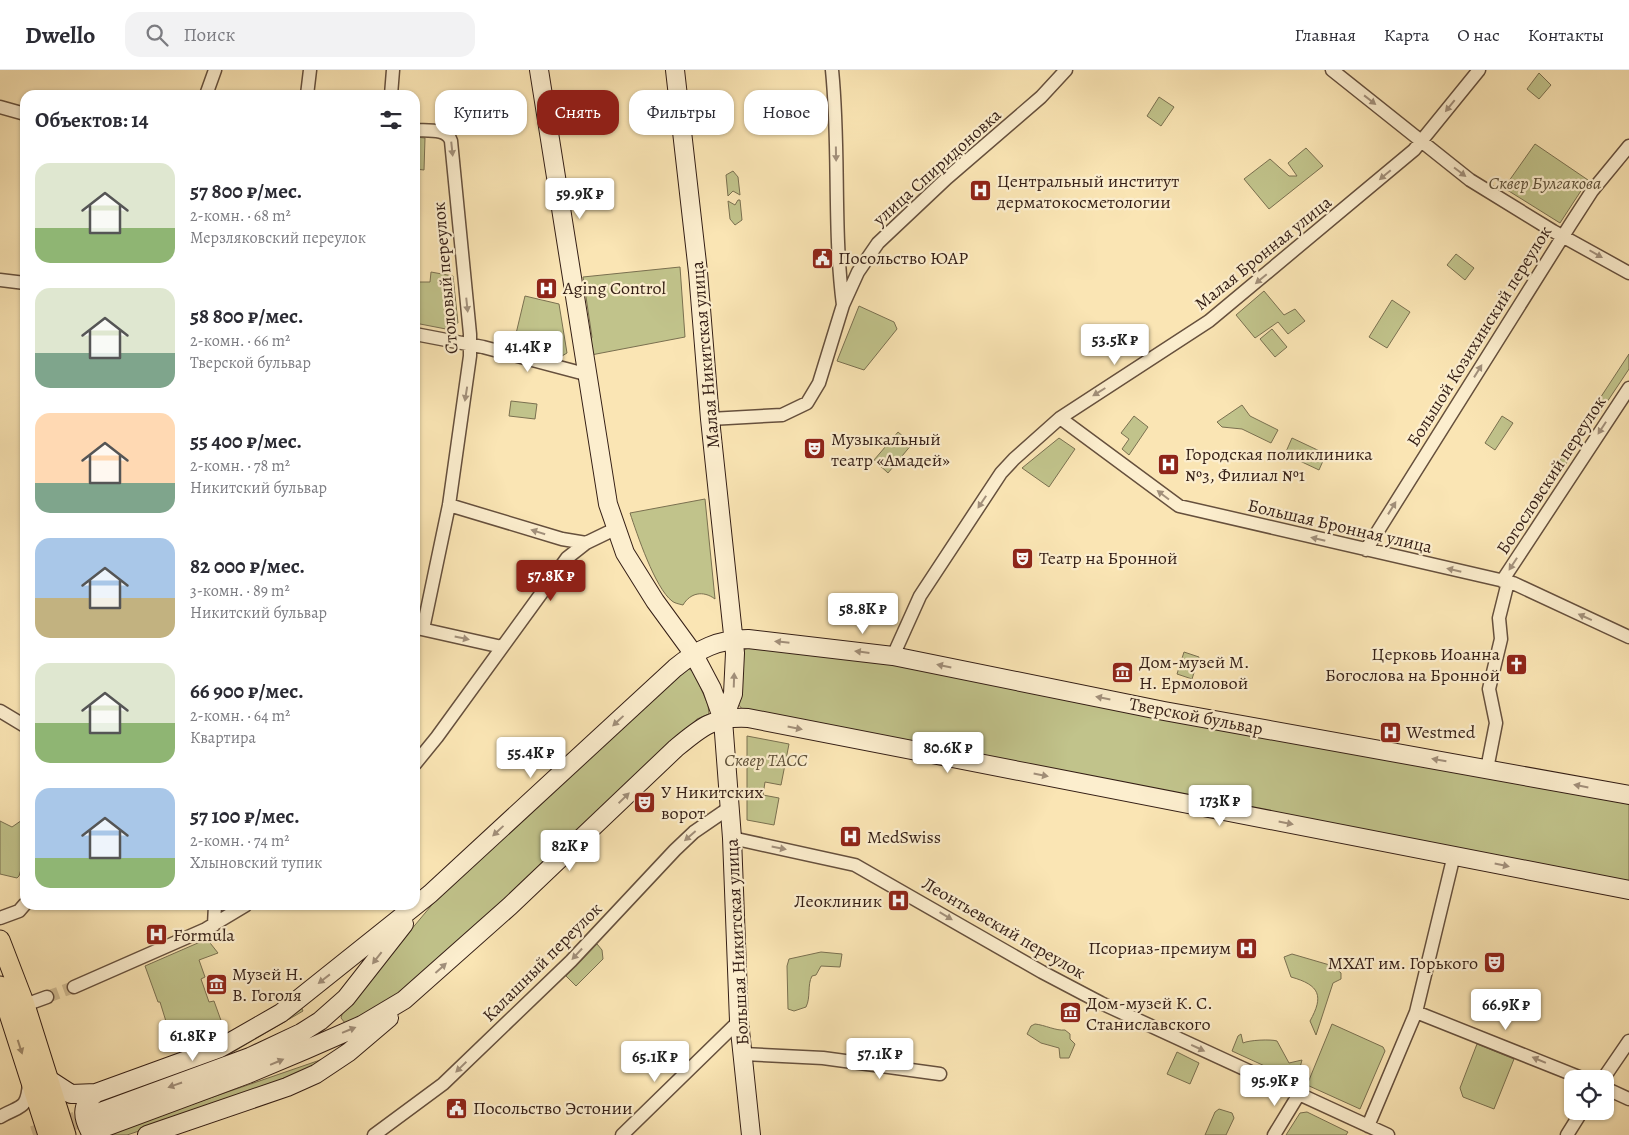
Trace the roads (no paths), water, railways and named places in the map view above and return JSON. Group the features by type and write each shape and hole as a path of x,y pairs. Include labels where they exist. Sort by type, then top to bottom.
{"main road":[{"path":"539,70 589,374 608,504 615,529 625,553 640,579 694,653 712,689 723,720"},
{"name":"Малая Никитская улица","path":"676,70 698,272 710,419 734,639 734,687 723,720"},
{"name":"Тверской бульвар","path":"430,894 675,668 694,653 713,643 734,639 893,656 1164,711 1629,795"},
{"path":"147,1135 287,1086 334,1064 372,1033 404,1000 513,903 675,749 703,726 723,720 748,718 1629,890"},
{"name":"Большая Никитская улица","path":"723,720 732,838 739,1021 751,1135"},
{"path":"420,902 430,894"},
{"path":"420,906 430,894"},
{"path":"281,1013 410,910"},
{"path":"303,1042 320,1021 346,998 417,910"},
{"path":"0,940 25,1005 66,1135"},
{"path":"0,986 48,1135"},
{"path":"96,1092 85,1102 84,1106 96,1126 250,1057 362,1025 404,1000"},
{"path":"50,1081 70,1094 96,1092 220,1048 281,1013 302,1004 311,1007 314,1017 303,1042"},
{"path":"303,1042 334,1046 338,1055 334,1064"}],"street":[{"path":"208,90 215,70"},
{"path":"308,90 310,70"},
{"path":"391,90 393,70"},
{"path":"832,70 835,104 838,267 843,305"},
{"name":"улица Спиридоновка","path":"710,419 782,415 807,403 819,382 843,305 858,272 887,233 1041,97 1066,70"},
{"path":"1332,70 1470,180 1629,273"},
{"name":"Малая Бронная улица","path":"893,656 920,596 1002,473 1014,459 1060,418 1209,321 1392,169 1421,142 1479,70"},
{"path":"0,107 20,113"},
{"name":"Столовый переулок","path":"420,130 443,132 450,137 451,141 470,345 468,381 449,505 420,624"},
{"name":"Большой Козихинский переулок","path":"1366,550 1592,191 1629,146"},
{"path":"0,280 20,282"},
{"path":"420,335 589,374"},
{"name":"Богословский переулок","path":"1487,769 1496,723 1490,684 1501,639 1499,618 1505,582 1629,388"},
{"name":"Большая Бронная улица","path":"1060,418 1179,506 1505,582 1629,637"},
{"path":"449,505 562,539 586,543"},
{"path":"420,758 560,566 586,543 615,529"},
{"path":"420,628 502,647"},
{"path":"0,711 20,723"},
{"name":"Калашный переулок","path":"374,1135 443,1084 571,961 675,850 694,832 729,808"},
{"name":"Леонтьевский переулок","path":"732,838 856,865 1042,972 1135,1019 1388,1135"},
{"path":"1368,1126 1416,1012 1454,856"},
{"path":"0,918 20,909"},
{"path":"214,925 215,910"},
{"path":"78,985 214,925 238,910"},
{"path":"25,1005 48,997"},
{"path":"1416,1012 1564,1071"},
{"path":"622,1135 739,1021"},
{"path":"1609,1070 1629,1041"},
{"path":"742,1054 823,1058 940,1074"},
{"path":"0,1117 20,1108 26,1102 29,1073"},
{"path":"1614,1092 1629,1099"},
{"path":"1274,1135 1299,1094"},
{"path":"1567,1135 1576,1120"}],"tunnel":[{"path":"47,997 74,987"},
{"path":"33,1135 95,1114"}],"place":[{"name":"Центральный институт дерматокосметологии","path":"981,191"},
{"name":"Посольство ЮАР","path":"822,258"},
{"name":"Aging Control","path":"547,288"},
{"name":"Музыкальный театр «Амадей»","path":"815,449"},
{"name":"Городская поликлиника №3, Филиал №1","path":"1169,464"},
{"name":"Театр на Бронной","path":"1023,558"},
{"name":"Церковь Иоанна Богослова на Бронной","path":"1516,664"},
{"name":"Дом-музей М. Н. Ермоловой","path":"1123,672"},
{"name":"Westmed","path":"1390,732"},
{"name":"У Никитских ворот","path":"645,802"},
{"name":"MedSwiss","path":"851,837"},
{"name":"Леоклиник","path":"898,901"},
{"name":"Formula","path":"157,935"},
{"name":"Псориаз-премиум","path":"1247,948"},
{"name":"МХАТ им. Горького","path":"1494,963"},
{"name":"Музей Н. В. Гоголя","path":"216,984"},
{"name":"Дом-музей К. С. Станиславского","path":"1070,1013"},
{"name":"Посольство Эстонии","path":"457,1108"}],"park label":[{"name":"Сквер Булгакова","path":"1545,183"},
{"name":"Сквер ТАСС","path":"766,760"}]}
